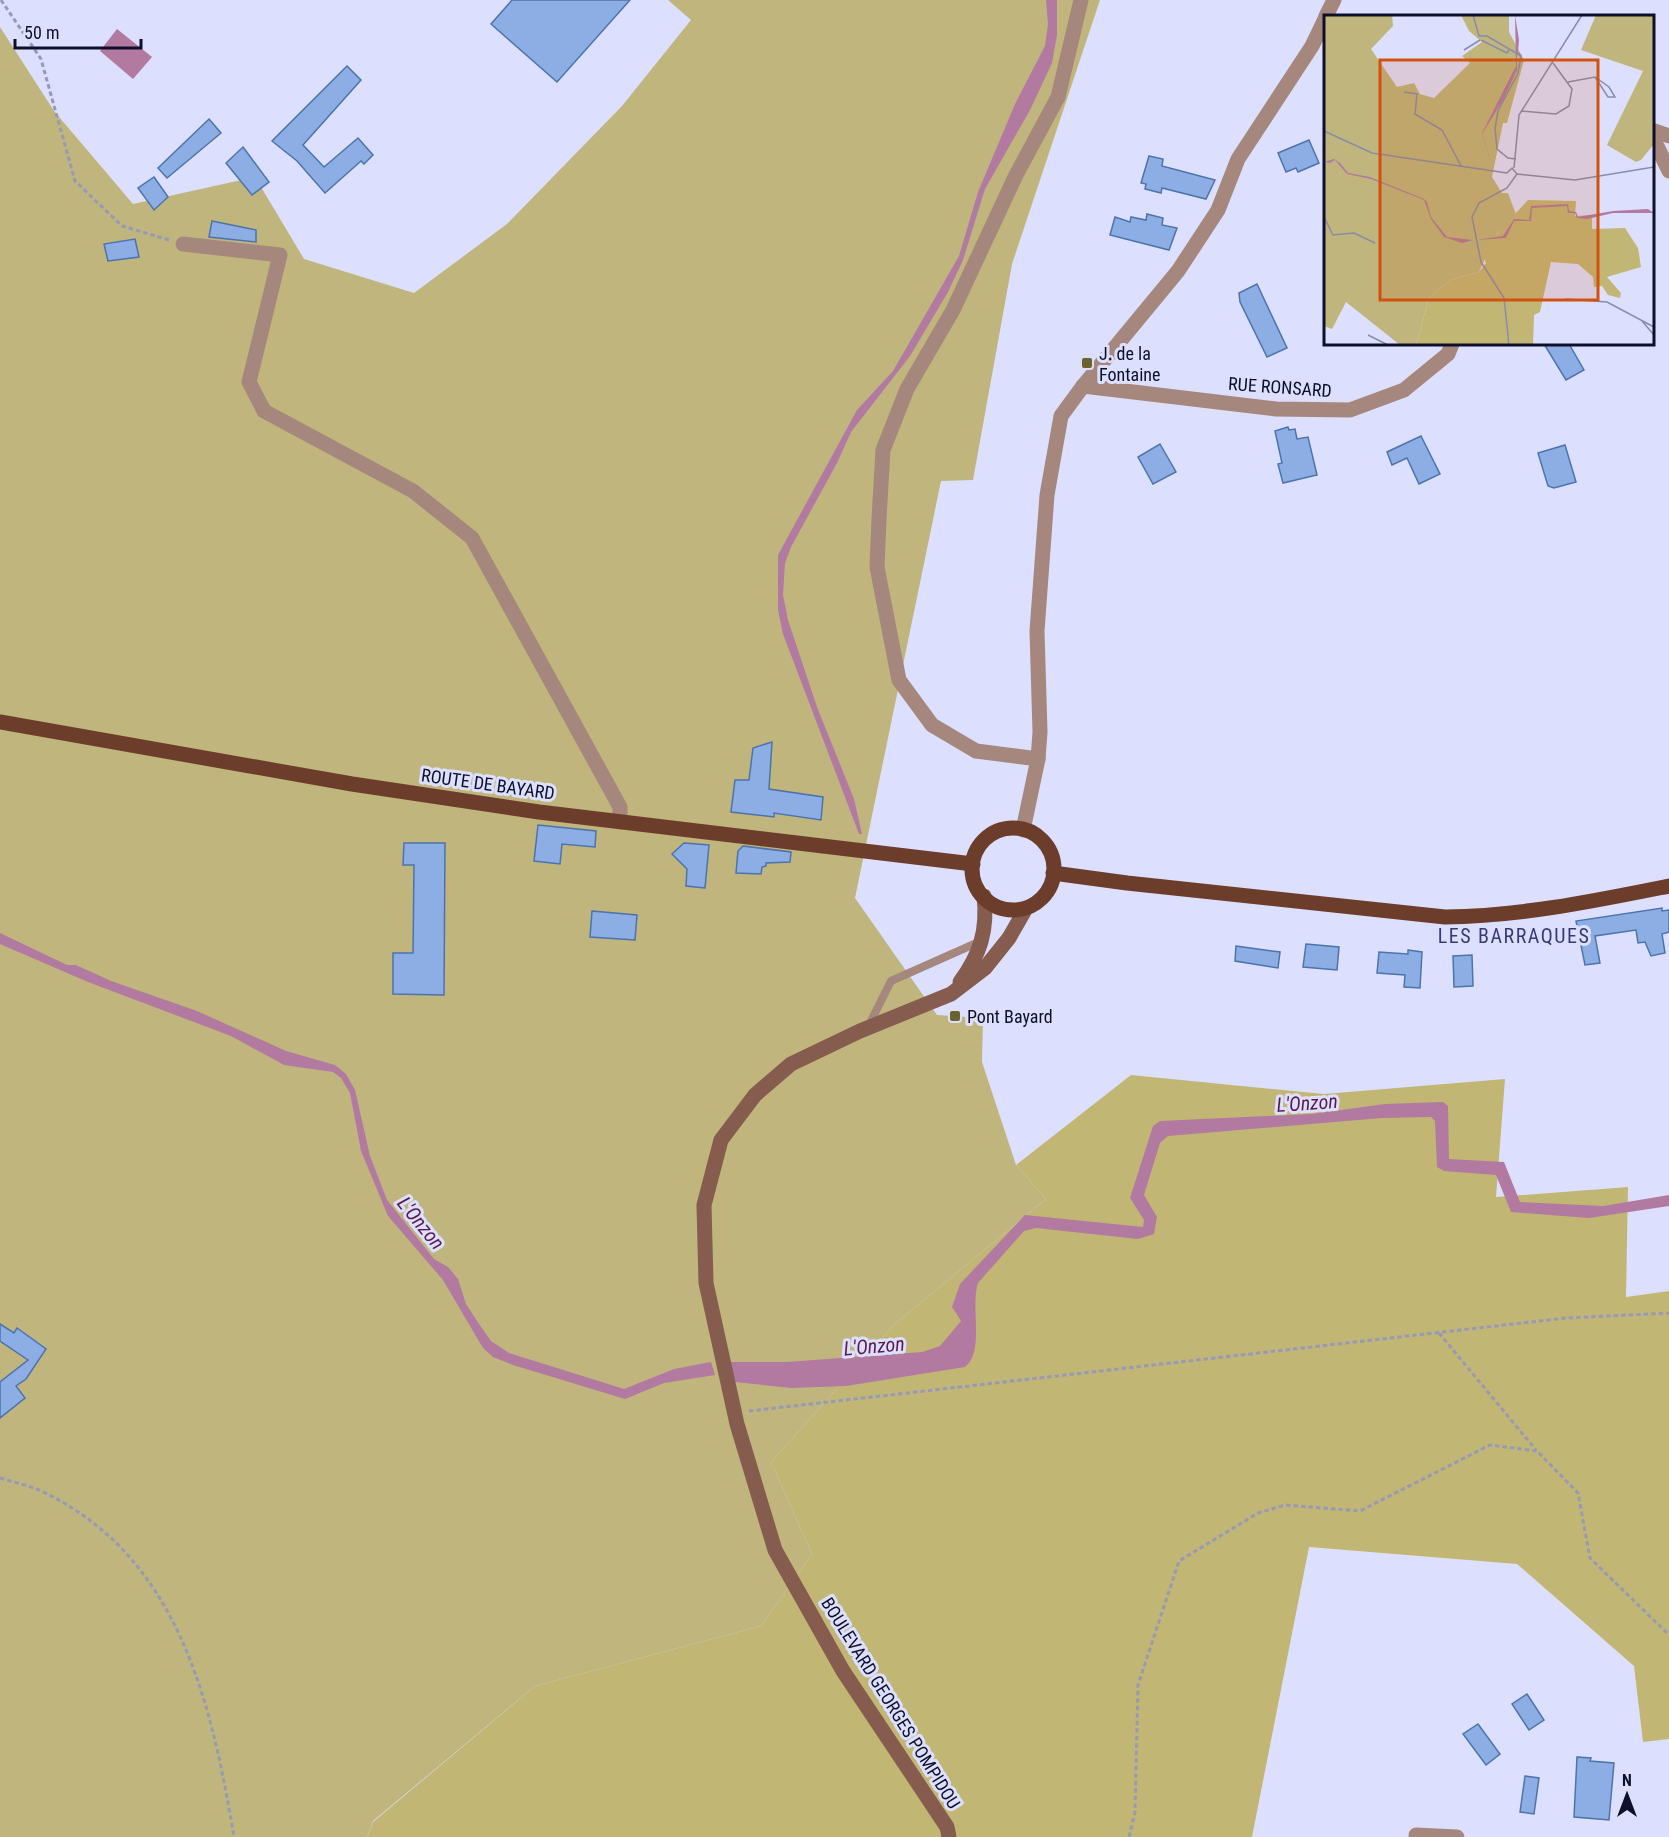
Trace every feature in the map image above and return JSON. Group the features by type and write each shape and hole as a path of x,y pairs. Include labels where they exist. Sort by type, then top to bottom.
{"main road":[{"name":"ROUTE DE BAYARD","path":"0,722 352,784 620,822 973,864"},
{"path":"951,994 992,960 1025,910 1040,901 1049,890 1053,860 1048,844 1023,830 1010,828 996,831 976,849 973,864 976,885 984,896 1003,908 1025,910"},
{"path":"1053,873 1150,886 1445,917 1494,917 1563,908 1669,886"},
{"path":"951,994 970,968 983,940 986,916 984,896"},
{"name":"BOULEVARD GEORGES POMPIDOU","path":"949,1837 947,1827 843,1671 775,1550 735,1411 706,1283 704,1205 721,1140 755,1095 791,1064 820,1049 951,994"}],"street":[{"path":"1038,759 976,751 932,725 899,680 877,567 879,507 883,450 907,389 953,310 1016,175 1058,97 1081,0"},
{"path":"1327,15 1334,0"},
{"path":"1023,830 1038,759 1040,732 1037,631 1047,495 1061,416 1083,386 1178,272 1218,210 1238,159 1312,46 1324,22"},
{"path":"1654,130 1669,136"},
{"path":"1654,138 1669,171"},
{"path":"183,244 280,255 249,382 264,411 413,491 472,538 620,807 620,822"},
{"name":"RUE RONSARD","path":"1083,386 1275,409 1350,410 1404,390 1448,354 1452,345"},
{"path":"1416,1835 1457,1837"}],"lane":[{"path":"864,1030 891,981 983,940"}],"path":[{"path":"1,0 41,59 75,181 122,226 183,244"},
{"path":"735,1411 762,1411 1566,1318 1669,1314"},
{"path":"1439,1333 1537,1451 1578,1493 1590,1557 1669,1635"},
{"path":"1129,1837 1135,1812 1138,1685 1179,1561 1258,1513 1285,1505 1360,1511 1490,1445 1537,1451"},
{"path":"0,1478 38,1490 78,1512 125,1551 172,1617 189,1655 218,1748 234,1837"}],"shaded area":[{"path":"668,0 1100,0 1012,264 973,480 941,481 855,898 937,1015 983,1018 982,1062 1016,1165 1046,1199 895,1324 771,1462 812,1554 761,1626 535,1686 373,1821 367,1837 0,1837 0,27 54,111 133,204 255,177 304,259 414,293 507,224 622,106 691,20"},
{"path":"1046,0 1057,0 1057,35 1052,63 1030,110 985,189 963,260 948,292 910,356 851,432 837,463 791,547 785,563 783,595 788,620 817,707 854,799 862,834 859,834 783,634 778,610 778,555 857,410 893,371 959,256 978,192 1015,104 1045,46 1048,24"},
{"path":"117,29 152,57 133,79 100,51"},
{"path":"0,933 67,965 76,965 111,981 197,1011 286,1051 335,1065 346,1074 355,1090 370,1156 387,1200 434,1259 448,1267 458,1279 466,1304 491,1341 509,1353 624,1389 674,1369 711,1362 715,1375 664,1383 625,1399 493,1357 483,1348 443,1280 388,1216 361,1151 350,1093 341,1078 333,1072 284,1065 231,1036 88,982 0,944"},
{"path":"1131,1075 1324,1094 1505,1079 1496,1197 1628,1187 1626,1297 1669,1291 1669,1739 1643,1742 1634,1666 1517,1564 1309,1547 1252,1837 367,1837 373,1822 535,1686 761,1626 812,1554 771,1462 895,1324 1046,1199 1016,1165"},
{"path":"1443,1102 1448,1106 1449,1159 1504,1162 1520,1202 1603,1206 1669,1195 1669,1206 1589,1218 1511,1212 1496,1175 1444,1171 1437,1167 1435,1121 1431,1117 1382,1118 1168,1136 1160,1143 1144,1195 1157,1217 1154,1234 1138,1239 1036,1228 1024,1231 978,1283 975,1304 976,1340 971,1360 965,1367 846,1386 791,1388 735,1382 730,1362 787,1362 922,1352 940,1346 961,1321 952,1307 960,1284 1025,1215 1143,1227 1144,1220 1130,1198 1153,1126 1160,1121 1312,1114 1385,1104"}],"building":[{"path":"512,0 630,0 557,82 491,24"},
{"path":"347,66 361,80 303,145 324,167 358,138 373,155 364,164 361,161 325,193 297,161 272,141"},
{"path":"209,119 221,133 167,178 158,168"},
{"path":"1309,140 1319,163 1298,172 1296,168 1286,172 1278,153"},
{"path":"243,147 269,182 252,195 226,163"},
{"path":"1149,156 1163,159 1162,166 1215,180 1206,199 1162,188 1161,193 1145,189 1146,184 1141,183"},
{"path":"154,177 168,197 154,210 138,188"},
{"path":"1147,214 1163,218 1162,225 1177,228 1169,250 1110,235 1115,217 1130,222 1131,217 1146,220"},
{"path":"212,221 256,230 256,242 209,237"},
{"path":"135,239 139,257 108,261 104,244"},
{"path":"1257,284 1287,348 1267,357 1240,302 1239,293"},
{"path":"1545,345 1570,345 1584,370 1566,380"},
{"path":"1288,427 1289,430 1295,429 1297,439 1308,437 1317,475 1283,483 1278,464 1282,463 1275,431"},
{"path":"1421,436 1440,474 1419,484 1407,458 1392,465 1387,452"},
{"path":"1160,444 1176,472 1153,484 1138,457"},
{"path":"1565,445 1576,482 1554,488 1548,486 1538,453"},
{"path":"772,742 769,789 823,797 821,820 774,813 774,817 731,812 735,780 749,780 753,748"},
{"path":"538,825 596,831 595,847 562,844 560,864 534,861"},
{"path":"404,843 445,843 444,995 393,994 393,953 413,953 414,865 403,865"},
{"path":"684,843 709,845 705,888 686,886 687,869 672,854"},
{"path":"743,846 791,852 790,862 766,863 766,866 762,867 761,874 736,873 738,851"},
{"path":"1662,908 1662,911 1669,910 1669,932 1662,934 1665,953 1651,956 1645,942 1638,943 1636,930 1595,936 1600,963 1585,965 1576,921"},
{"path":"592,911 637,915 635,940 590,937"},
{"path":"1306,944 1339,947 1337,970 1303,967"},
{"path":"1236,946 1280,952 1278,968 1235,961"},
{"path":"1408,950 1422,952 1420,988 1404,987 1405,975 1377,973 1379,952 1408,954"},
{"path":"1472,955 1473,986 1454,987 1453,956"},
{"path":"0,1324 14,1333 17,1328 46,1349 26,1379 16,1386 25,1398 0,1418 0,1382 28,1360 0,1341"},
{"path":"1527,1694 1544,1720 1529,1730 1512,1704"},
{"path":"1478,1724 1500,1754 1486,1765 1463,1734"},
{"path":"1577,1757 1591,1758 1590,1761 1614,1763 1609,1820 1574,1817"},
{"path":"1525,1776 1539,1778 1534,1814 1520,1812"}],"place":[{"name":"J. de la Fontaine","path":"1087,363"},
{"name":"Pont Bayard","path":"955,1016"}],"district":[{"name":"LES BARRAQUES","path":"1514,936"}],"water label":[{"name":"L'Onzon","path":"1307,1103"},
{"name":"L'Onzon","path":"421,1223"},
{"name":"L'Onzon","path":"874,1346"}]}
